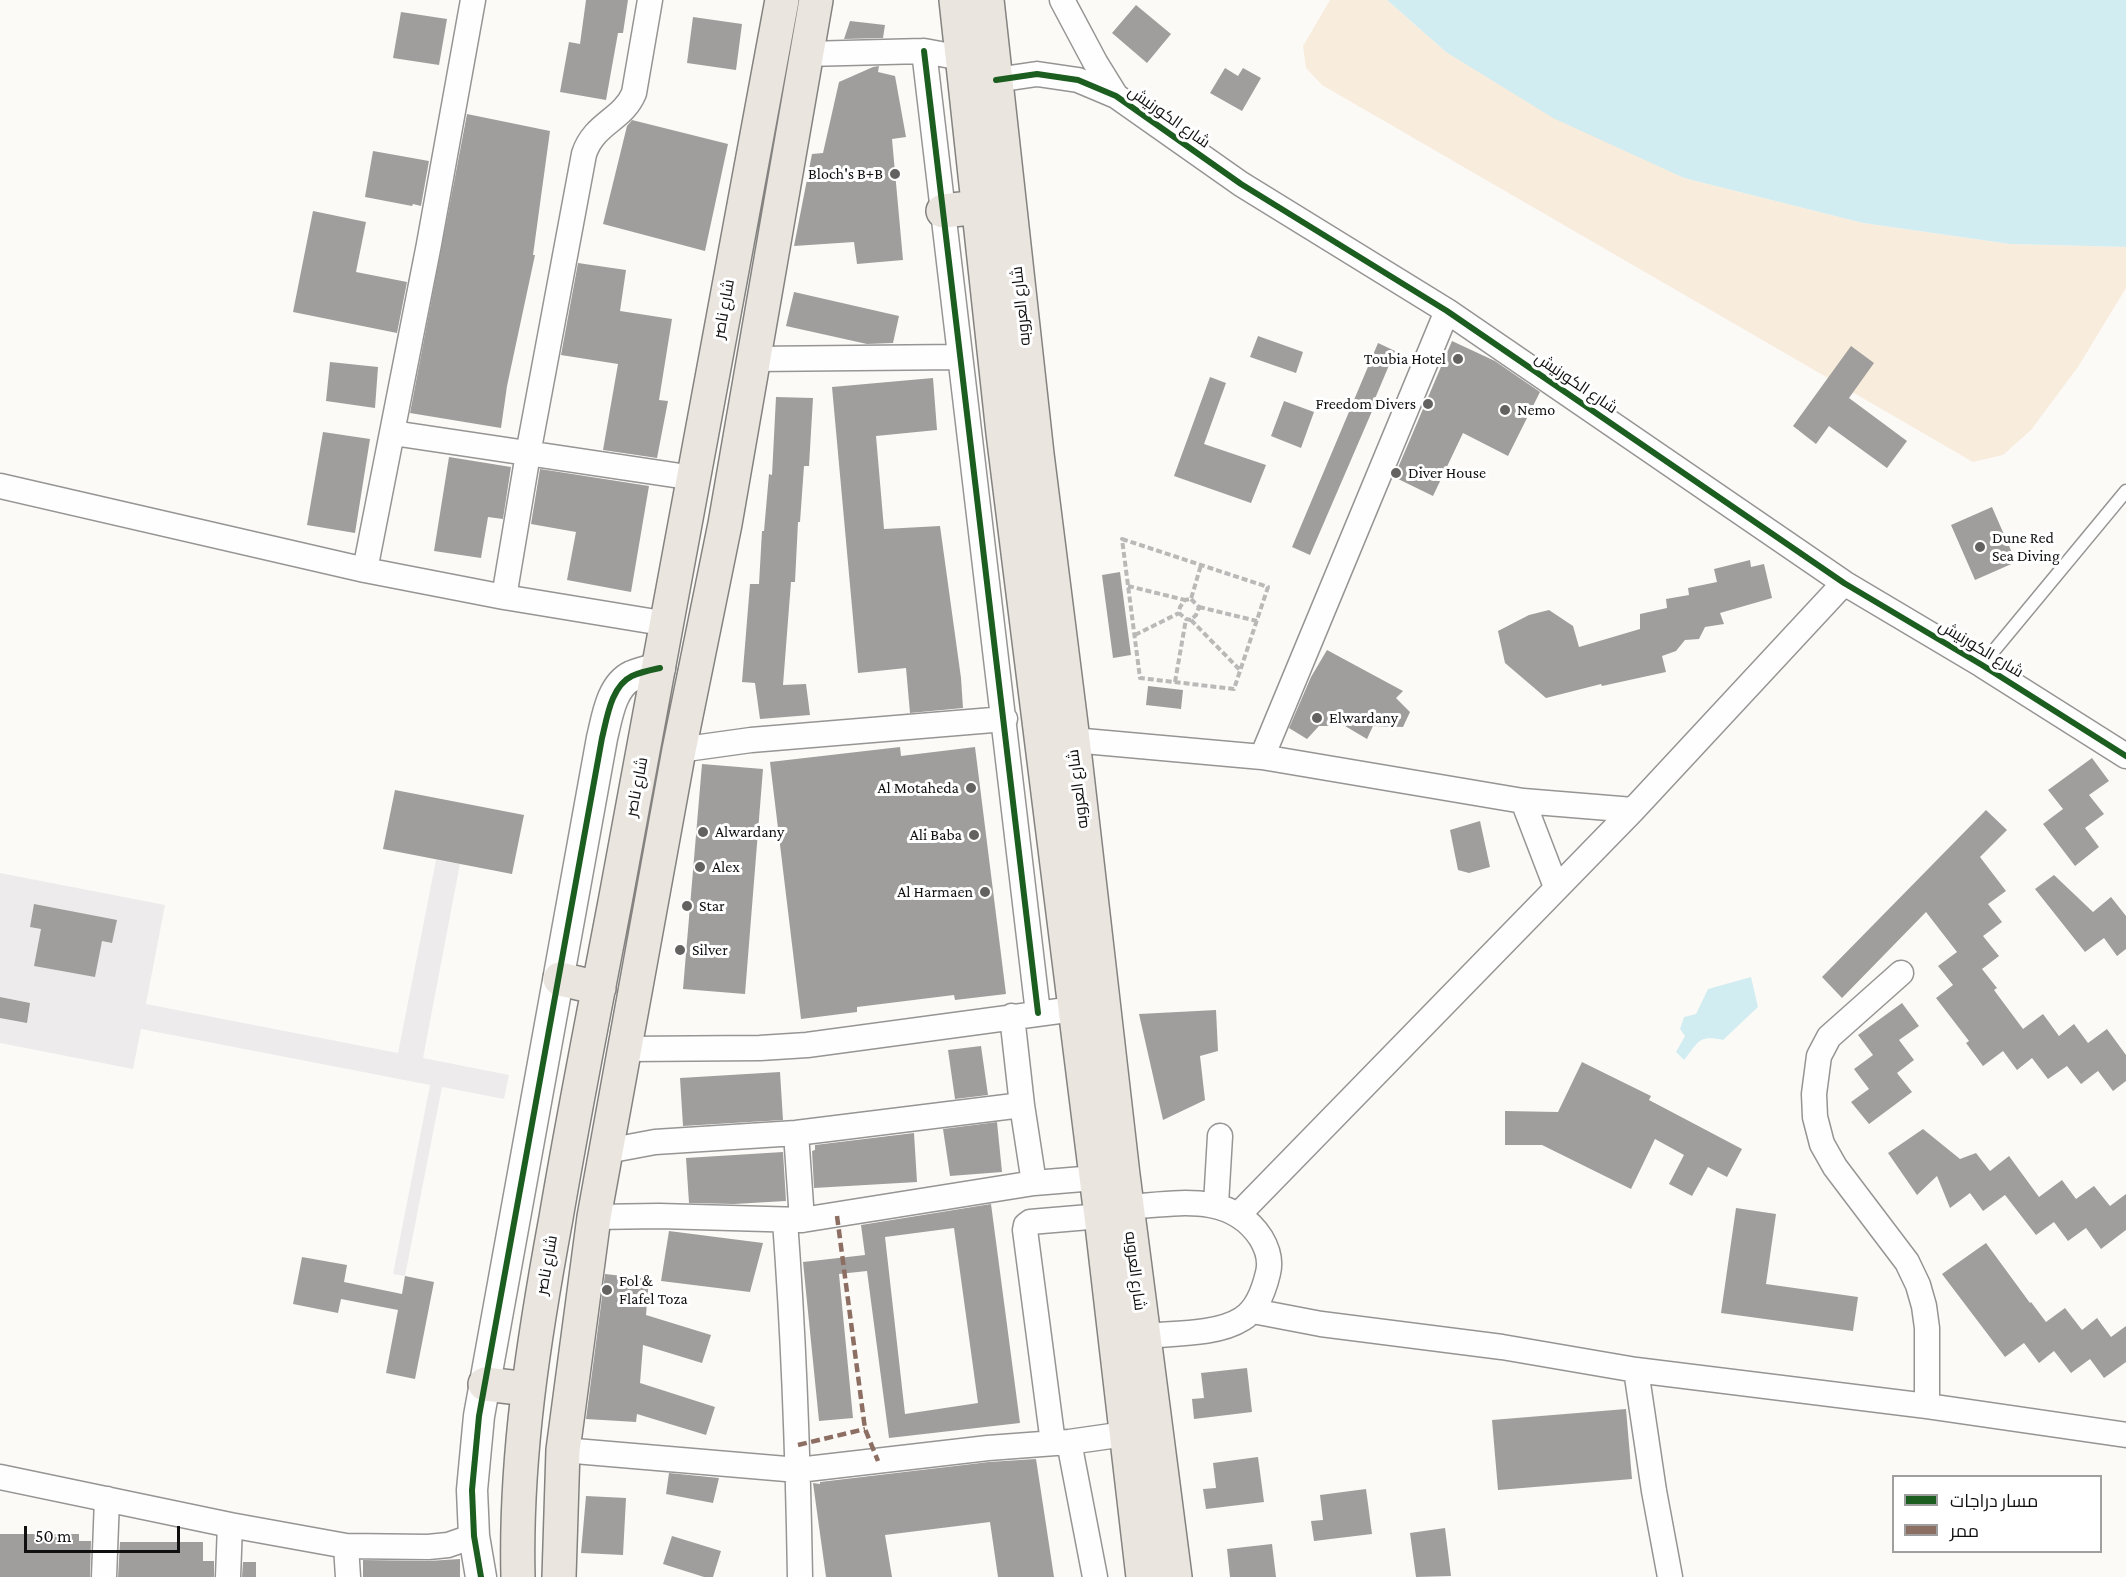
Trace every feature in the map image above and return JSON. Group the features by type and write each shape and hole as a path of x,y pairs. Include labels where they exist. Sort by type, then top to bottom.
{"main road":[{"name":"شارع ناصر","path":"518,1577 522,1444 540,1304 660,668 782,0"},
{"path":"559,1577 563,1450 594,1217 679,750 725,524 816,0"},
{"name":"شارع العروبه","path":"956,0 979,207 1031,534 1073,740 1114,1212 1125,1434 1143,1577"},
{"name":"شارع العروبه","path":"987,0 996,80 1031,534 1074,1009 1095,1178 1114,1212 1143,1336 1175,1577"},
{"path":"943,211 979,207"},
{"path":"706,410 743,417"},
{"path":"560,979 599,988"},
{"path":"485,1384 528,1389"}],"street":[{"path":"366,570 473,0"},
{"path":"504,597 584,154 592,136 624,110 631,101 650,0"},
{"name":"شارع الكورنيش","path":"1062,0 1116,96"},
{"path":"806,54 924,51 962,58"},
{"path":"924,51 1005,719 1038,1013"},
{"name":"شارع الكورنيش","path":"996,80 1037,74 1068,78 1116,96 1240,184 1447,311 1844,583 1982,665 2126,756"},
{"path":"1262,757 1447,311"},
{"path":"753,360 960,357"},
{"path":"393,433 694,478"},
{"path":"0,486 366,570 504,597 668,624"},
{"path":"1239,1214 1633,810 1844,583"},
{"path":"481,1577 474,1536 472,1490 479,1416 602,738 611,702 622,685 631,676 660,668"},
{"path":"679,750 751,740 1005,719"},
{"path":"1073,740 1262,757 1523,801 1633,810"},
{"path":"1523,801 1556,887"},
{"path":"1901,973 1829,1037 1819,1056 1814,1094 1815,1117 1822,1144 1835,1167 1907,1262 1918,1285 1927,1328 1927,1406"},
{"path":"626,1049 760,1048 807,1045 1074,1009"},
{"path":"1012,1016 1034,1182"},
{"path":"607,1151 655,1142 796,1133 1022,1105"},
{"path":"796,1133 793,1221 794,1333 800,1577"},
{"path":"1216,1204 1220,1136"},
{"path":"594,1217 659,1216 793,1221 1034,1182 1095,1178"},
{"path":"1095,1577 1061,1442 1026,1225 1030,1222 1192,1202 1216,1204 1239,1214 1257,1231 1267,1248 1269,1268 1266,1282 1253,1311 1240,1320 1219,1328 1143,1336"},
{"path":"1253,1311 1321,1324 1502,1347 1636,1370 1927,1406 2126,1435"},
{"path":"1636,1370 1654,1491 1670,1577"},
{"path":"563,1450 798,1470 1125,1434"},
{"path":"0,1477 346,1546 428,1547 448,1545 474,1536"},
{"path":"104,1577 107,1499"},
{"path":"228,1577 230,1524"},
{"path":"346,1546 348,1577"}],"lane":[{"path":"1982,665 2126,491"}],"path":[{"path":"1122,539 1269,587 1234,689 1140,678 1128,586 1122,539"},
{"path":"1191,599 1201,565"},
{"path":"1128,586 1185,600 1191,599"},
{"path":"1191,599 1199,607 1257,621"},
{"path":"1179,613 1185,600"},
{"path":"1191,620 1199,607"},
{"path":"1135,635 1179,613"},
{"path":"1179,613 1191,620 1240,670"},
{"path":"1175,682 1186,619"}],"shaded area":[{"path":"436,860 460,864 423,1058 509,1075 504,1099 442,1087 405,1276 393,1274 430,1085 141,1029 133,1069 0,1043 0,873 165,905 146,1004 398,1053"}],"sand":[{"path":"1330,0 1387,0 1446,52 1684,178 1863,223 2010,244 2126,247 2126,288 2078,367 2031,430 2003,455 1973,462 1322,85 1306,68 1303,46"}],"water":[{"path":"1387,0 2126,0 2126,247 2010,244 1863,223 1684,178 1553,118 1446,52"},
{"path":"1751,977 1758,1007 1723,1040 1708,1038 1699,1041 1684,1060 1676,1052 1685,1036 1680,1029 1684,1017 1696,1014 1708,989"}],"building":[{"path":"586,0 628,0 623,33 618,33 606,100 560,92 569,42 580,44"},
{"path":"1136,5 1171,34 1147,63 1112,33"},
{"path":"401,12 447,19 439,65 393,58"},
{"path":"693,17 742,24 736,70 687,63"},
{"path":"850,21 885,25 883,38 844,39"},
{"path":"879,66 878,72 895,76 906,137 892,139 903,260 857,264 854,242 794,246 812,154 823,153 839,82"},
{"path":"1225,68 1238,76 1243,68 1261,78 1242,111 1210,93"},
{"path":"467,114 550,131 533,255 535,255 507,386 501,428 410,413"},
{"path":"632,120 728,144 705,251 603,224 627,126"},
{"path":"373,151 429,161 421,206 365,197"},
{"path":"313,211 366,222 356,272 407,282 397,333 293,312"},
{"path":"578,263 626,270 620,311 672,319 659,400 668,401 657,458 603,450 618,364 561,355"},
{"path":"794,292 899,316 893,343 867,344 786,326"},
{"path":"1258,336 1303,352 1296,373 1250,357"},
{"path":"1452,341 1495,361 1540,392 1508,456 1463,433 1433,496 1394,477"},
{"path":"1378,343 1395,351 1374,401 1376,402 1310,555 1292,547"},
{"path":"1851,346 1874,363 1849,398 1907,441 1887,468 1829,426 1816,444 1793,426"},
{"path":"330,362 378,367 375,408 326,401"},
{"path":"1210,377 1226,383 1204,444 1266,465 1251,503 1174,476"},
{"path":"933,378 937,430 876,436 884,529 940,526 961,678 963,708 910,713 906,668 858,673 832,387"},
{"path":"776,397 813,398 809,466 804,466 795,582 791,582 783,685 806,684 810,715 760,719 755,683 742,682 750,584 759,584 762,531 764,531 769,474 772,475"},
{"path":"1284,401 1314,412 1301,448 1271,436"},
{"path":"323,432 370,439 355,533 307,525"},
{"path":"449,457 511,467 503,519 488,517 481,558 434,551"},
{"path":"540,469 649,486 631,592 567,580 576,532 531,524"},
{"path":"1992,507 2016,562 1975,580 1951,525"},
{"path":"1750,560 1751,567 1764,564 1772,598 1720,613 1724,624 1705,627 1699,639 1685,640 1676,651 1662,656 1666,672 1602,686 1601,684 1546,698 1505,663 1498,631 1529,615 1549,610 1573,626 1579,647 1640,629 1640,614 1667,608 1666,599 1689,595 1688,588 1717,582 1714,569"},
{"path":"1120,572 1131,655 1113,658 1102,575"},
{"path":"1327,650 1403,691 1396,698 1410,712 1403,727 1373,726 1367,739 1345,726 1319,726 1307,739 1289,728 1311,677"},
{"path":"1148,686 1183,690 1181,709 1146,705"},
{"path":"900,747 901,756 975,747 1006,994 955,1000 954,995 857,1007 857,1012 801,1019 770,762"},
{"path":"2092,758 2109,781 2089,795 2104,814 2085,828 2099,847 2075,866 2043,824 2063,809 2048,790"},
{"path":"702,764 763,769 745,994 683,989"},
{"path":"395,790 524,815 512,874 383,849"},
{"path":"1986,810 2007,830 1980,857 2006,891 1988,904 2002,922 1983,936 1999,956 1982,969 1997,988 1994,990 2023,1029 2043,1014 2059,1036 2074,1024 2088,1043 2107,1029 2126,1055 2126,1081 2113,1091 2098,1071 2081,1084 2067,1066 2048,1079 2032,1058 2017,1070 2003,1051 1983,1066 1966,1043 1969,1041 1936,998 1953,985 1938,966 1957,952 1926,912 1842,998 1822,977"},
{"path":"1480,821 1490,867 1469,873 1458,870 1450,830"},
{"path":"2054,875 2093,912 2111,897 2126,916 2126,949 2117,956 2104,938 2085,952 2035,889"},
{"path":"34,904 117,920 112,943 102,941 95,977 34,966 41,929 30,927"},
{"path":"0,997 30,1003 27,1023 0,1018"},
{"path":"1902,1003 1919,1026 1899,1040 1914,1060 1897,1073 1912,1092 1869,1124 1851,1102 1869,1089 1854,1069 1873,1055 1858,1035"},
{"path":"1216,1010 1218,1051 1200,1056 1205,1100 1163,1120 1139,1014"},
{"path":"981,1046 988,1095 955,1099 948,1050"},
{"path":"1582,1062 1651,1096 1649,1100 1742,1149 1727,1177 1708,1167 1692,1196 1669,1184 1684,1155 1655,1139 1631,1189 1542,1145 1505,1145 1505,1111 1558,1112"},
{"path":"780,1072 783,1120 683,1126 680,1078"},
{"path":"997,1122 1002,1172 950,1176 943,1129"},
{"path":"1923,1129 1960,1159 1976,1153 1990,1171 2009,1156 2039,1197 2062,1180 2076,1199 2094,1186 2110,1206 2126,1194 2126,1230 2101,1249 2086,1228 2068,1241 2054,1222 2036,1235 2005,1195 1983,1211 1970,1193 1950,1208 1937,1176 1917,1195 1888,1153"},
{"path":"914,1133 917,1182 814,1188 812,1151 815,1150 815,1145"},
{"path":"783,1152 786,1201 734,1204 689,1203 686,1158"},
{"path":"991,1204 1020,1423 889,1438 867,1271 839,1274 853,1418 819,1421 803,1262 865,1255 861,1225","holes":["954,1228 978,1403 905,1414 885,1237"]},
{"path":"1736,1208 1776,1214 1766,1284 1858,1297 1853,1331 1721,1313"},
{"path":"669,1231 763,1243 750,1292 661,1281"},
{"path":"1986,1243 2046,1322 2065,1308 2082,1330 2097,1318 2111,1337 2126,1326 2126,1362 2104,1378 2090,1359 2071,1373 2054,1351 2039,1363 2024,1343 2005,1357 1942,1274"},
{"path":"302,1257 347,1265 344,1282 402,1294 405,1276 434,1282 415,1379 386,1373 398,1310 341,1299 338,1313 293,1304"},
{"path":"605,1274 649,1279 646,1315 711,1335 702,1363 643,1345 640,1383 715,1407 706,1435 637,1414 636,1422 586,1419"},
{"path":"1247,1368 1252,1412 1194,1419 1192,1399 1204,1398 1201,1373"},
{"path":"1626,1409 1632,1479 1498,1490 1492,1420"},
{"path":"1258,1457 1264,1502 1206,1509 1203,1489 1216,1488 1213,1463"},
{"path":"1036,1459 1054,1577 998,1577 990,1522 885,1535 892,1577 826,1577 813,1483 820,1484 820,1482 989,1462"},
{"path":"669,1473 719,1478 713,1503 666,1494"},
{"path":"1366,1489 1372,1534 1314,1541 1311,1521 1323,1520 1320,1495"},
{"path":"586,1496 626,1498 623,1555 581,1553"},
{"path":"1445,1528 1451,1576 1416,1577 1410,1533"},
{"path":"0,1534 79,1534 79,1541 91,1541 90,1577 0,1577"},
{"path":"672,1536 721,1551 713,1577 704,1577 663,1564"},
{"path":"120,1542 203,1542 203,1561 214,1561 214,1577 118,1577"},
{"path":"1272,1544 1276,1577 1230,1577 1227,1549"},
{"path":"460,1559 460,1577 363,1577 363,1560"},
{"path":"243,1562 256,1562 256,1577 242,1577"}],"marked path":[{"path":"837,1216 865,1429 878,1461"},
{"path":"798,1445 865,1429"}],"cycle path":[{"path":"924,51 1038,1013"},
{"path":"996,80 1037,74 1078,80 1116,96 1241,184 1447,311 1844,583 1982,665 2126,756"},
{"path":"481,1577 474,1536 472,1490 479,1416 602,738 608,712 619,687 632,676 660,668"}],"place":[{"name":"Bloch's B+B","path":"895,174"},
{"name":"Toubia Hotel","path":"1458,359"},
{"name":"Freedom Divers","path":"1428,404"},
{"name":"Nemo","path":"1505,410"},
{"name":"Diver House","path":"1396,473"},
{"name":"Dune Red Sea Diving","path":"1980,547"},
{"name":"Elwardany","path":"1317,718"},
{"name":"Al Motaheda","path":"971,788"},
{"name":"Alwardany","path":"703,832"},
{"name":"Ali Baba","path":"974,835"},
{"name":"Alex","path":"700,867"},
{"name":"Al Harmaen","path":"985,892"},
{"name":"Star","path":"687,906"},
{"name":"Silver","path":"680,950"},
{"name":"Fol & Flafel Toza","path":"607,1290"}]}
